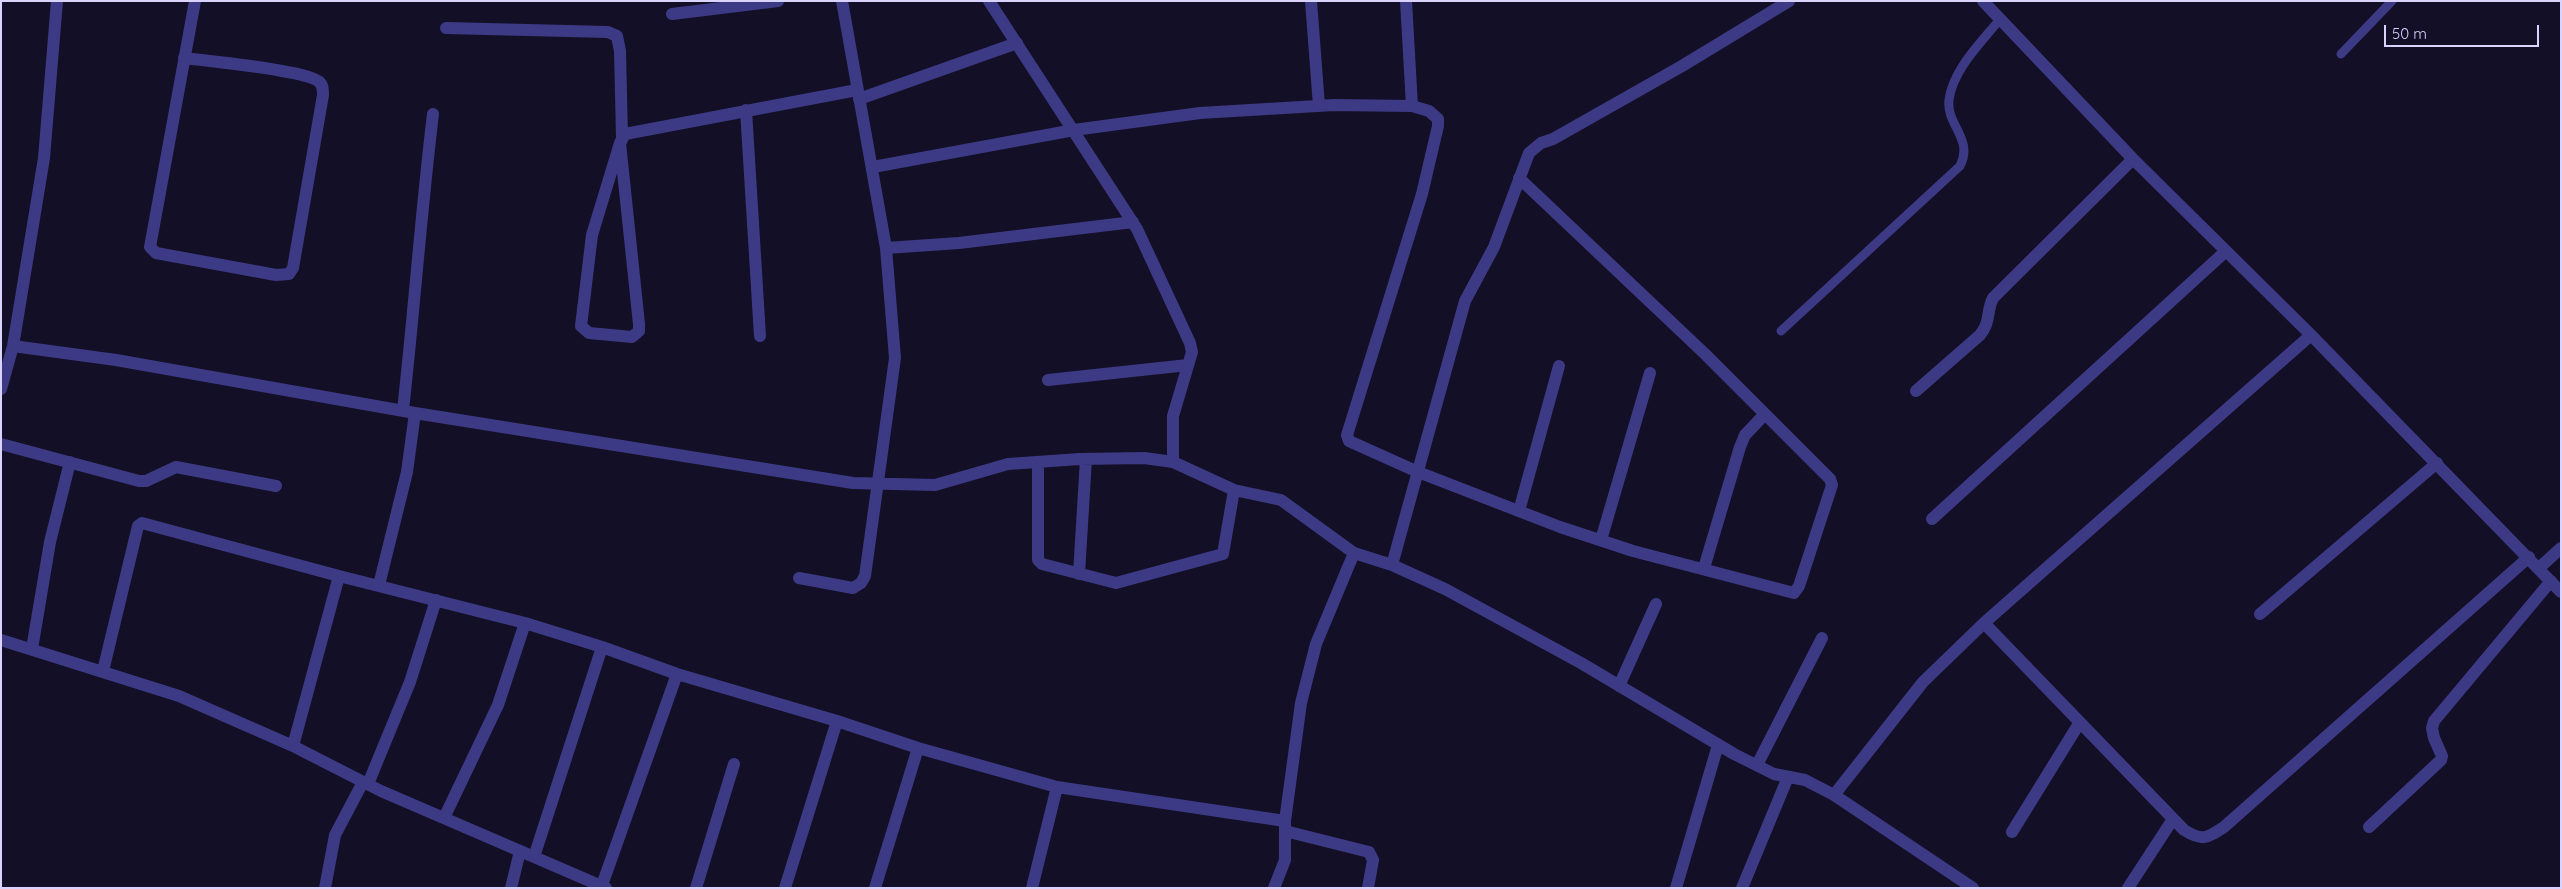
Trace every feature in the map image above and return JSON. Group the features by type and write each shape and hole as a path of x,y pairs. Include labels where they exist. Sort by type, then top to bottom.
{"street":[{"path":"184,58 297,74 319,81 322,87 323,95 294,268 289,274 276,275 156,253 151,250 149,244 184,58 195,1"},
{"path":"672,14 778,1"},
{"path":"800,578 853,588 861,583 866,576 895,358 886,248 842,1"},
{"path":"989,1 1132,222 1190,343 1192,352 1173,416 1173,462"},
{"path":"1311,1 1319,106"},
{"path":"1406,1 1412,106"},
{"path":"1392,565 1465,301 1494,247 1529,153 1541,143 1552,139 1682,66 1789,1"},
{"path":"1983,1 2133,159 2312,335 2561,592"},
{"path":"1,389 13,346 44,158 54,2"},
{"path":"446,28 608,32 616,36 620,51 621,140 640,324 639,331 632,337 589,333 582,326 592,235 621,140 629,132 746,110 858,94 1017,43"},
{"path":"873,167 1074,130 1200,113 1319,106 1412,106 1434,114 1438,119 1438,126 1422,194 1347,435 1349,442 1418,472 1601,540 1794,593 1799,586 1832,482 1765,414 1519,178"},
{"path":"746,110 760,336"},
{"path":"379,585 407,472 421,212 433,114"},
{"path":"1916,391 1980,335 1986,327 1989,305 1993,298 2133,159"},
{"path":"886,248 960,243 1132,222"},
{"path":"1932,519 2226,251"},
{"path":"1834,795 1923,682 1984,623 2312,335"},
{"path":"13,346 116,360 409,412 853,484 878,486 935,485 1008,464 1086,459 1144,458 1173,462 1234,490 1282,500 1354,553 1392,565 1445,588 1757,766 1774,774 1805,780 1834,795 1973,888"},
{"path":"1048,380 1188,365"},
{"path":"1519,511 1559,366"},
{"path":"1601,540 1650,373"},
{"path":"1704,568 1740,447 1745,435 1765,414"},
{"path":"1,444 139,481 146,481 176,467 276,486"},
{"path":"1080,574 1086,459"},
{"path":"32,650 50,542 70,462"},
{"path":"1038,462 1038,560 1042,564 1116,583 1222,555 1226,550 1234,490"},
{"path":"2260,614 2437,463"},
{"path":"103,671 141,523 525,623 602,647 677,674 837,721 918,748 1057,787 1285,826 1369,852 1373,860 1368,888"},
{"path":"2539,568 2561,548"},
{"path":"1274,888 1285,860 1285,826 1301,703 1316,644 1354,553"},
{"path":"1984,623 2173,819 2184,830 2198,838 2210,836 2224,828 2529,557"},
{"path":"293,746 339,576"},
{"path":"2369,827 2441,760 2442,756 2432,728 2434,721 2551,581"},
{"path":"325,888 335,835 365,783 410,682 436,600"},
{"path":"1619,686 1656,604"},
{"path":"444,818 498,705 525,623"},
{"path":"1757,766 1822,638"},
{"path":"1,640 179,696 293,746 365,783 603,887 677,674"},
{"path":"534,858 602,647"},
{"path":"785,888 837,721"},
{"path":"2012,832 2080,722"},
{"path":"1676,888 1718,745"},
{"path":"875,888 918,748"},
{"path":"696,888 734,764"},
{"path":"1742,888 1788,777"},
{"path":"1032,888 1057,787"},
{"path":"2128,888 2173,819"},
{"path":"511,888 520,851"}],"lane":[{"path":"2341,54 2392,1"},
{"path":"1781,332 1960,166 1964,158 1965,148 1950,109 1952,87 1957,74 2000,19"}]}
